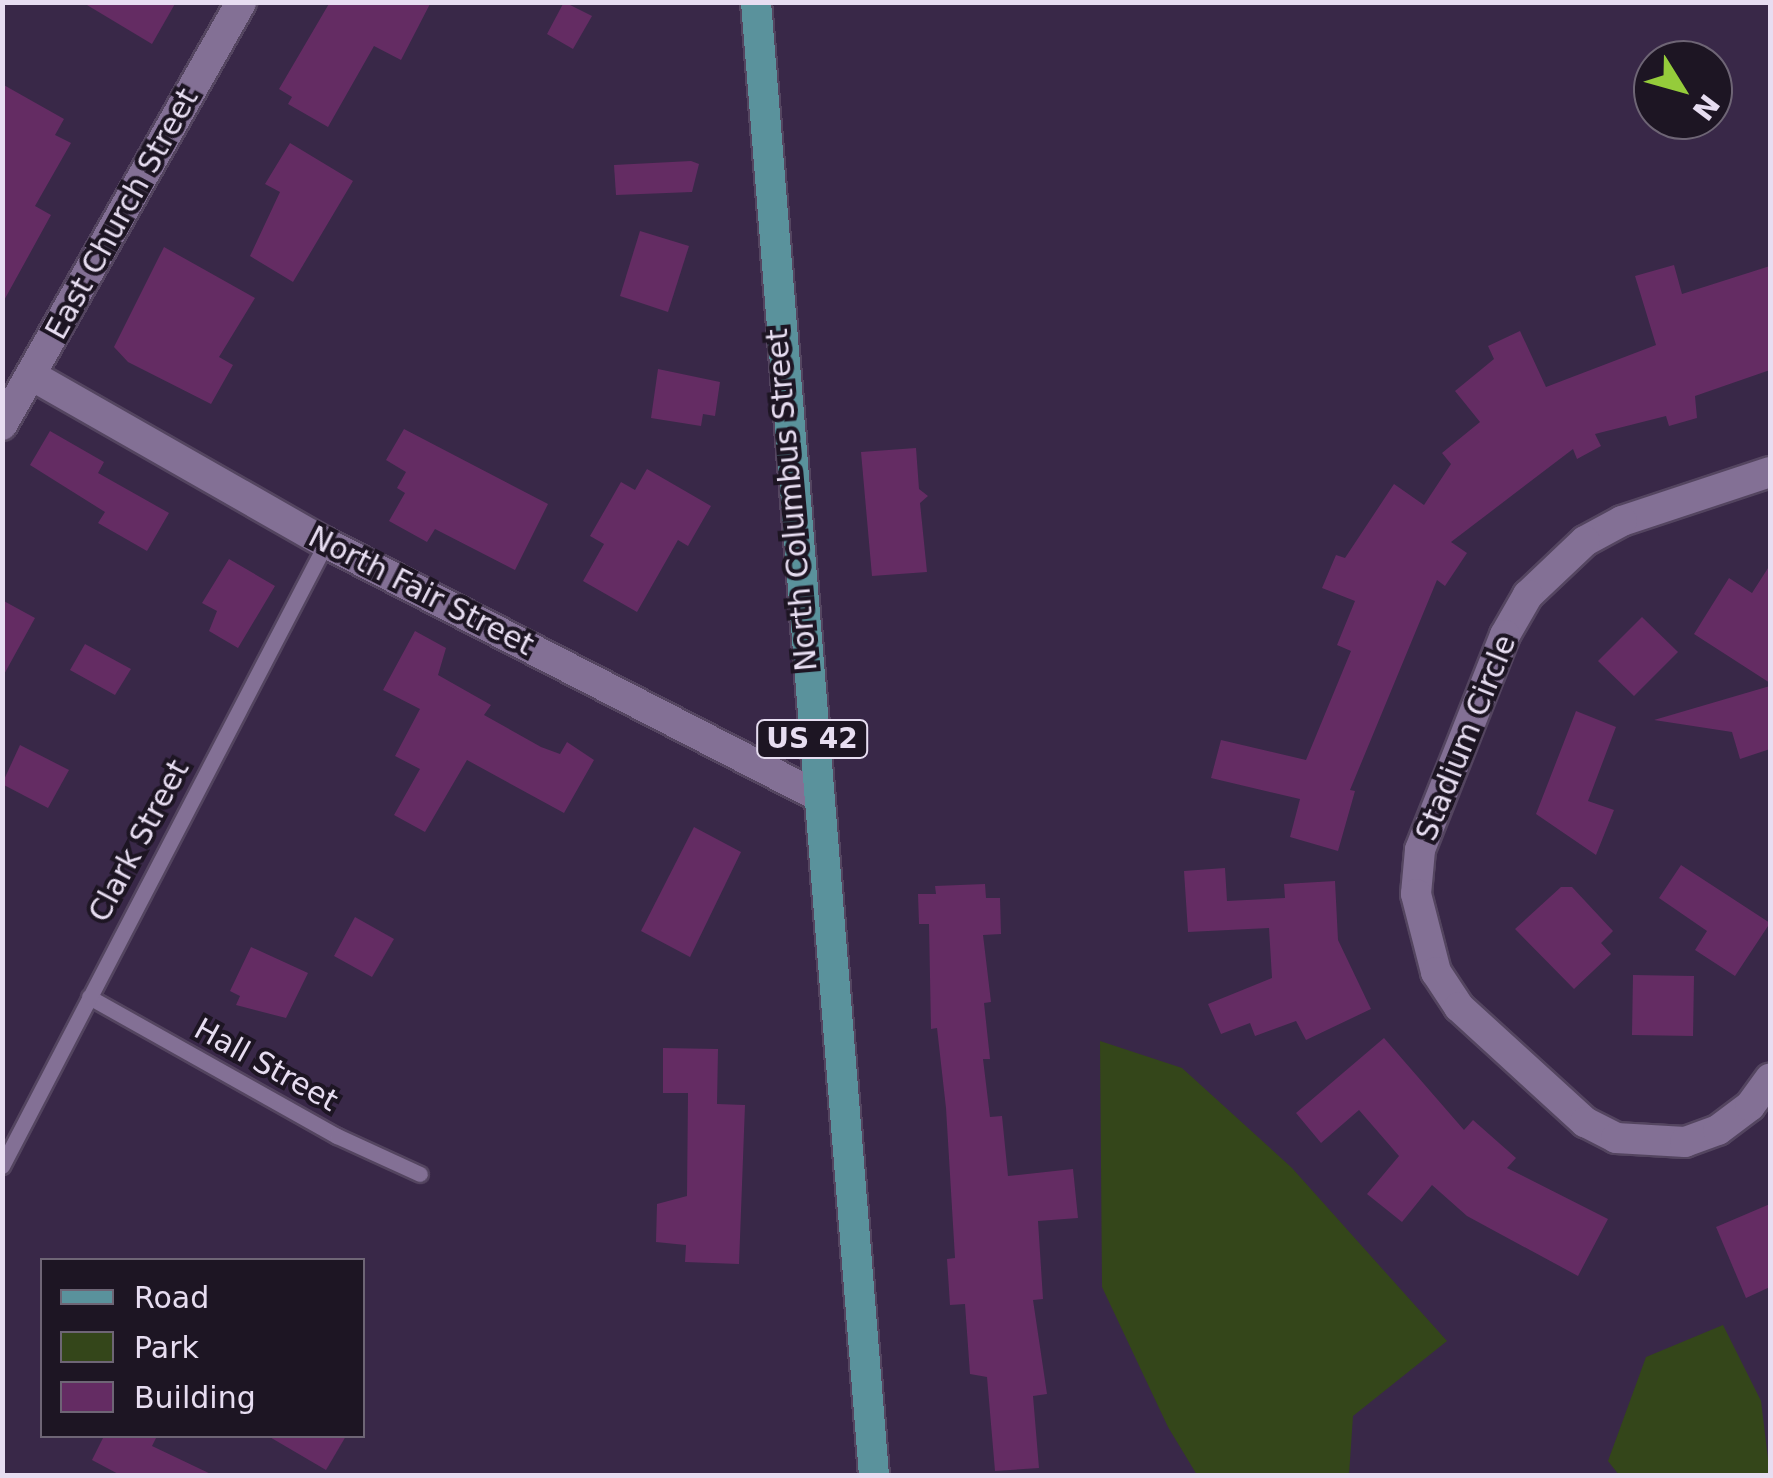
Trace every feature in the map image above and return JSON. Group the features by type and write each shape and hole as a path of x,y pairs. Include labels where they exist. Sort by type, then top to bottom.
{"main road":[{"name":"North Columbus Street","path":"756,2 816,795 874,1476"}],"street":[{"name":"East Church Street","path":"2,425 19,380 241,2"},
{"name":"North Fair Street","path":"19,380 816,795"},
{"name":"Stadium Circle","path":"1770,472 1622,521 1584,541 1528,595 1504,635 1420,850 1416,894 1436,972 1459,1007 1600,1130 1652,1145 1685,1142 1718,1130 1750,1106 1770,1078"}],"lane":[{"name":"Clark Street","path":"2,1166 326,542"},
{"name":"Hall Street","path":"89,997 336,1136 420,1174"}],"green space":[{"path":"1100,1041 1182,1068 1292,1168 1447,1341 1353,1416 1349,1475 1197,1475 1168,1427 1102,1287"},
{"path":"1723,1325 1761,1401 1770,1475 1619,1475 1608,1461 1646,1357"}],"building":[{"path":"82,2 176,2 152,44"},
{"path":"330,2 431,2 401,60 374,46 328,127 288,104 292,97 279,89"},
{"path":"564,2 592,16 573,49 547,34"},
{"path":"2,84 64,119 55,135 71,143 35,206 51,215 2,304"},
{"path":"290,143 353,181 293,282 250,256 280,192 265,184"},
{"path":"691,161 699,164 692,192 616,195 614,165"},
{"path":"640,231 689,246 668,312 620,296"},
{"path":"164,247 255,298 219,357 233,365 211,404 128,362 114,347"},
{"path":"1674,265 1682,294 1770,266 1770,370 1695,396 1697,418 1669,426 1666,416 1595,434 1601,446 1577,459 1573,449 1451,542 1467,553 1445,586 1437,580 1350,790 1355,791 1338,851 1290,837 1300,799 1211,778 1221,740 1306,760 1351,651 1337,645 1355,601 1322,588 1336,555 1345,558 1394,484 1424,505 1451,464 1442,453 1480,422 1455,391 1494,359 1488,346 1520,331 1546,387 1656,345 1635,276"},
{"path":"658,369 720,382 715,416 703,414 701,426 651,418"},
{"path":"404,429 548,504 515,570 435,529 427,542 389,521 405,493 397,488 406,472 386,460"},
{"path":"50,431 104,462 98,473 169,513 147,551 98,523 105,512 30,465"},
{"path":"916,448 919,489 928,496 920,503 927,572 872,576 861,452"},
{"path":"647,469 711,506 688,546 678,540 637,612 583,581 604,544 590,536 621,482 635,490"},
{"path":"229,559 275,586 238,648 209,631 217,611 202,603"},
{"path":"1770,565 1770,683 1694,634 1729,578 1752,593"},
{"path":"2,600 35,618 2,678"},
{"path":"1642,617 1678,652 1634,696 1598,661"},
{"path":"415,631 446,648 438,675 491,705 484,715 541,747 560,754 567,742 594,760 564,813 467,760 425,832 394,815 420,769 395,756 420,709 383,690"},
{"path":"85,644 131,669 115,695 70,670"},
{"path":"1770,686 1770,749 1740,759 1732,732 1654,720"},
{"path":"1576,711 1616,727 1588,801 1614,810 1596,855 1536,814"},
{"path":"20,745 69,770 48,808 2,784"},
{"path":"694,827 741,852 690,957 641,931"},
{"path":"1681,865 1770,923 1735,976 1695,950 1707,931 1659,898"},
{"path":"1225,868 1227,901 1285,898 1284,884 1335,881 1338,940 1371,1009 1306,1040 1296,1021 1255,1036 1250,1023 1221,1034 1208,1004 1272,978 1269,928 1188,932 1184,871"},
{"path":"985,884 986,898 1000,898 1001,934 983,935 991,1002 984,1003 990,1059 983,1059 990,1117 1002,1116 1008,1176 1073,1169 1078,1218 1038,1221 1043,1299 1033,1300 1047,1394 1033,1396 1039,1468 995,1471 987,1377 970,1374 965,1304 950,1305 947,1259 955,1258 946,1108 937,1028 931,1029 929,924 919,924 918,894 936,894 935,886"},
{"path":"1561,887 1572,887 1613,931 1601,943 1611,954 1574,989 1515,929"},
{"path":"355,917 394,939 372,977 334,956"},
{"path":"251,947 308,973 286,1018 236,1005 240,996 230,991"},
{"path":"1633,975 1694,976 1693,1036 1632,1035"},
{"path":"1384,1038 1464,1130 1473,1120 1516,1158 1507,1168 1608,1219 1578,1276 1467,1216 1432,1185 1402,1222 1367,1194 1399,1156 1359,1110 1321,1143 1296,1113"},
{"path":"663,1048 718,1049 717,1104 745,1105 739,1264 685,1262 686,1245 656,1242 657,1204 687,1196 688,1093 663,1093"},
{"path":"1770,1204 1770,1287 1746,1298 1716,1227"},
{"path":"103,1438 156,1438 152,1446 215,1476 122,1476 92,1460"},
{"path":"271,1438 345,1438 326,1470"}]}
